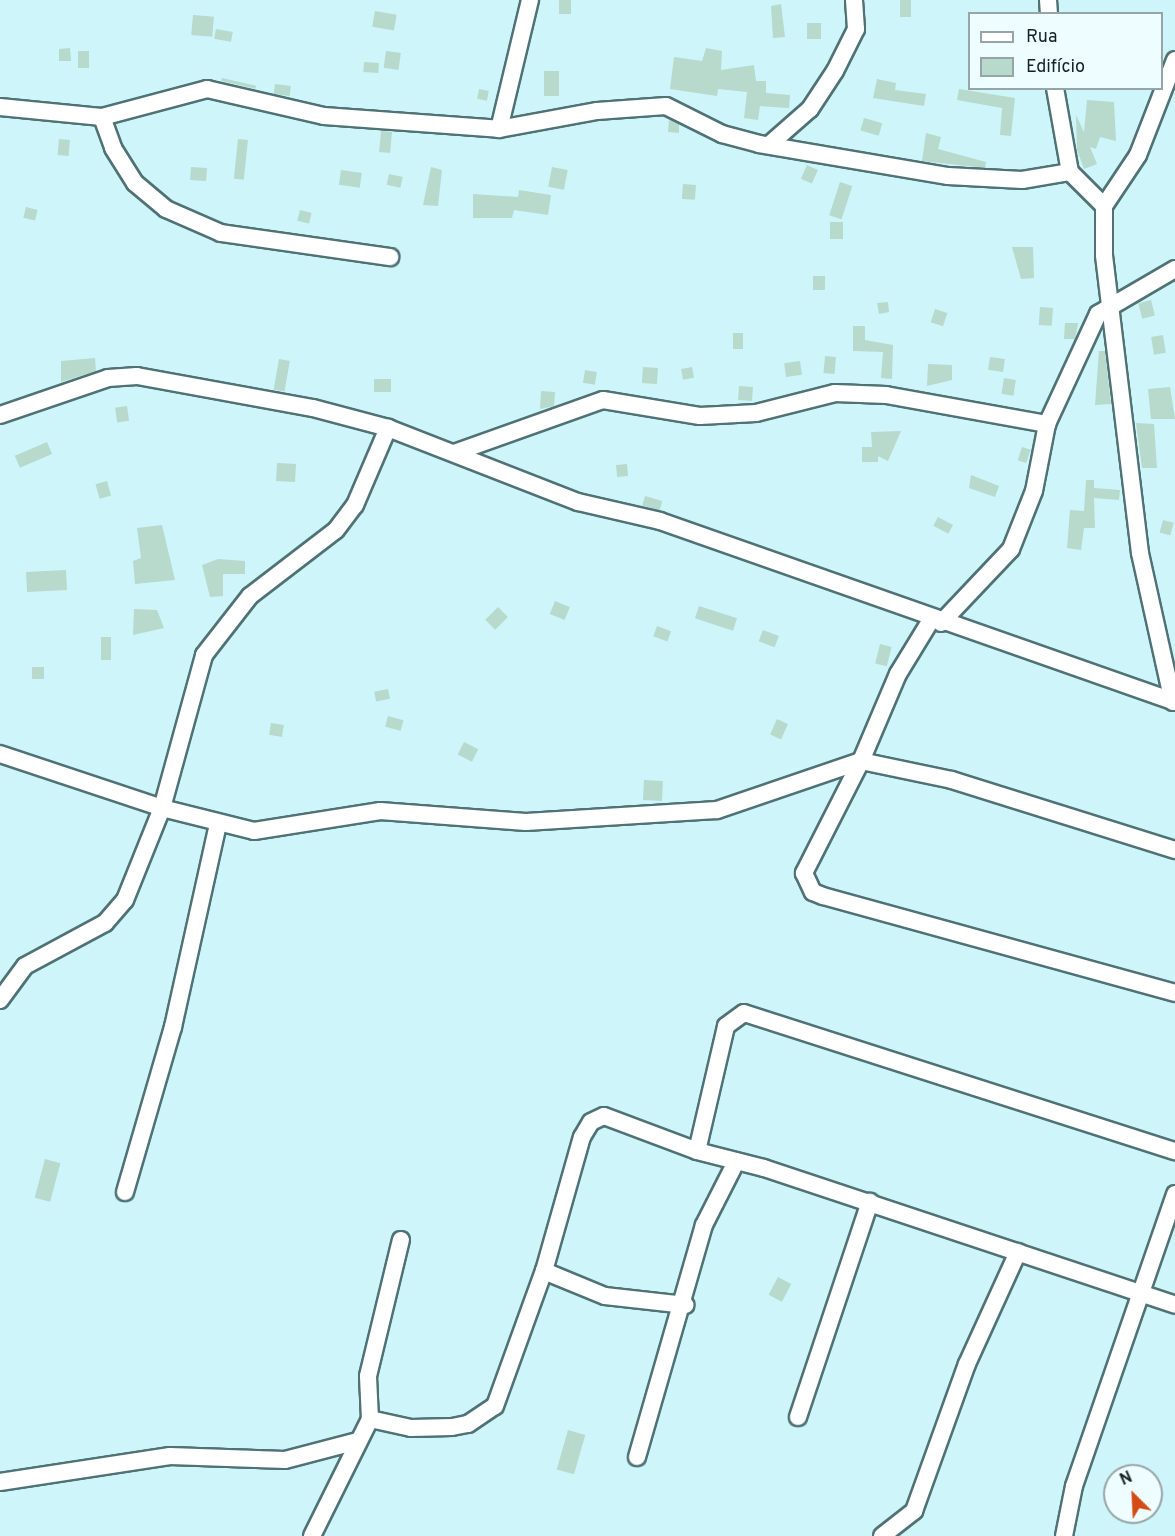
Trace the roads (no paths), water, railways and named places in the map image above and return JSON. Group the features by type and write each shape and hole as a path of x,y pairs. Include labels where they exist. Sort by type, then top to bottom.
{"street":[{"path":"500,129 530,0"},
{"path":"770,144 810,109 835,71 856,29 854,0"},
{"path":"1174,702 1140,553 1112,301 1104,206 1138,155 1175,60"},
{"path":"0,107 102,117 207,89 324,116 500,129 597,111 666,106 722,134 980,181 1070,172"},
{"path":"1055,90 1070,172 1104,206"},
{"path":"102,117 113,148 135,183 166,208 221,233 294,248 390,257"},
{"path":"1175,269 1112,301 1098,314 1047,424 1034,491 1011,549 936,621 898,674 861,761 809,856 804,873 813,892 1175,993"},
{"path":"0,415 108,378 137,376 241,392 388,428 578,502 660,521 936,621 1174,702"},
{"path":"454,453 603,400 700,416 756,413 845,393 1047,424"},
{"path":"0,1000 25,966 111,915 129,889 162,808 204,655 250,596 336,530 355,505 388,428"},
{"path":"0,754 162,808 218,824 282,830 380,811 526,822 616,813 664,817 717,810 861,761 952,780 1175,850"},
{"path":"125,1192 173,1027 218,824"},
{"path":"698,1151 726,1026 744,1013 1175,1151"},
{"path":"370,1419 411,1428 452,1427 487,1415 495,1406 544,1271 582,1137 596,1118 615,1117 698,1151 870,1202 1175,1305"},
{"path":"637,1457 685,1305 704,1225 736,1162"},
{"path":"1064,1536 1074,1486 1144,1294 1175,1194"},
{"path":"798,1417 870,1202"},
{"path":"312,1536 370,1419 368,1376 400,1240"},
{"path":"882,1536 914,1511 967,1364 1018,1252"},
{"path":"544,1271 605,1296 685,1305"},
{"path":"0,1482 171,1456 285,1460 358,1441"}]}
